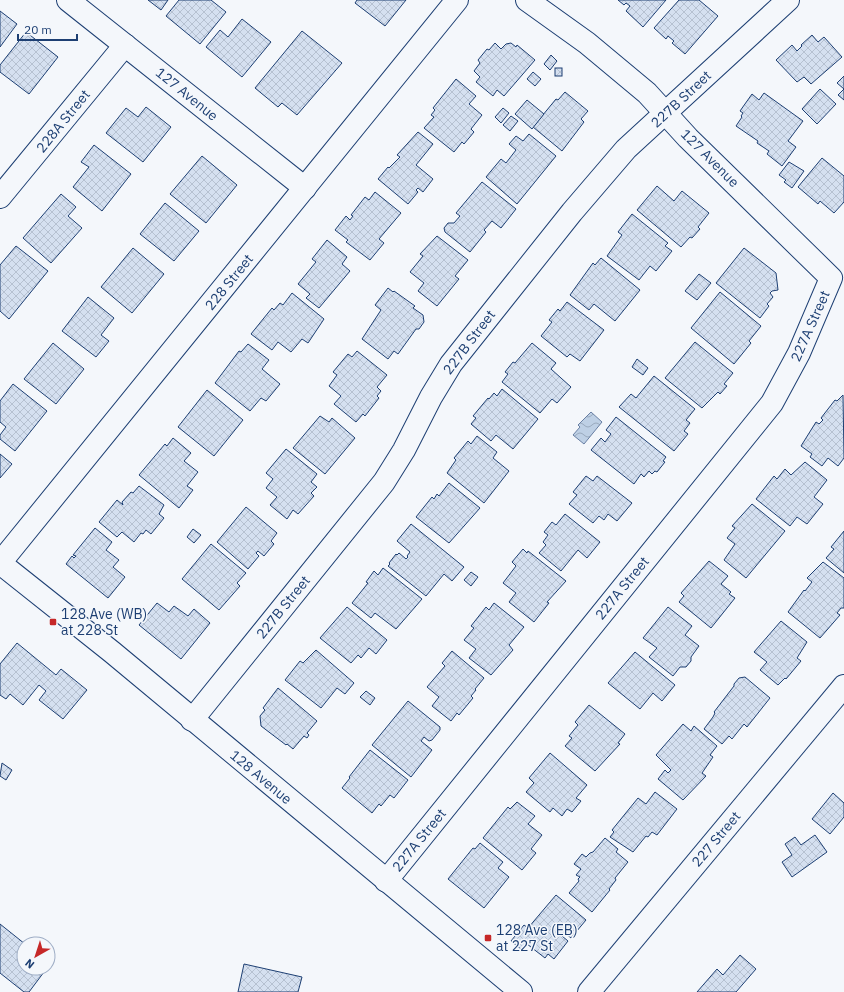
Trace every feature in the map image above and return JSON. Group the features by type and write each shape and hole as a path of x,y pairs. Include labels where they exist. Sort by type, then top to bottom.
{"street":[{"name":"127 Avenue","path":"68,0 305,188"},
{"name":"228 Street","path":"0,563 457,0"},
{"name":"127 Avenue","path":"527,0 587,43 647,93 688,138 831,278"},
{"name":"227B Street","path":"192,720 384,482 404,450 441,379 468,342 608,168 665,112 788,0"},
{"name":"228A Street","path":"0,197 125,45"},
{"name":"227A Street","path":"386,880 772,403 799,353 831,278"},
{"name":"128 Avenue","path":"0,563 112,652 521,992"},
{"name":"227 Street","path":"589,992 844,686"}],"water":[{"path":"591,412 602,422 584,444 573,435 580,427 578,425"}],"building":[{"path":"148,0 168,0 161,10"},
{"path":"179,0 211,0 226,12 200,44 166,16"},
{"path":"357,0 406,0 385,26 355,3"},
{"path":"618,0 666,0 643,27 626,11 630,6 626,3 624,5"},
{"path":"679,0 699,0 718,16 685,54 672,43 674,41 668,36 666,39 654,28"},
{"path":"0,11 17,24 0,47"},
{"path":"242,19 271,42 242,77 206,47 220,30 228,37"},
{"path":"302,31 342,63 297,115 282,103 278,107 255,88"},
{"path":"26,32 58,57 29,94 0,72 0,65"},
{"path":"812,35 818,42 824,37 842,57 811,84 804,77 797,82 776,60 792,45 797,51"},
{"path":"495,43 501,49 506,44 511,43 516,47 517,45 535,60 504,96 497,90 493,96 476,82 480,77 474,71 480,63 478,60 487,49 489,50"},
{"path":"551,55 557,61 550,70 544,64"},
{"path":"555,68 562,68 562,76 555,76"},
{"path":"533,72 541,79 535,86 527,79"},
{"path":"844,76 844,89 837,83"},
{"path":"456,79 476,96 469,104 482,115 471,129 474,132 464,144 462,142 454,152 424,128 434,117 431,115 435,110 433,108"},
{"path":"820,89 836,104 817,124 802,109"},
{"path":"844,89 844,100 838,95"},
{"path":"565,92 588,111 581,119 584,122 562,151 533,127 556,99 558,100"},
{"path":"764,93 803,121 788,141 796,147 782,166 767,154 769,151 757,143 758,141 736,126 742,117 741,116 743,113 740,111 752,94 759,100"},
{"path":"527,100 544,114 532,129 515,114"},
{"path":"146,107 171,127 143,162 106,133 126,108 138,117"},
{"path":"503,108 509,113 501,123 495,117"},
{"path":"511,116 518,121 510,131 503,125"},
{"path":"418,132 433,144 416,165 433,179 423,192 418,188 416,190 418,192 408,204 378,179 388,167 389,168 400,157 397,155"},
{"path":"529,134 556,156 517,204 486,177 501,159 506,163 516,150 509,144 516,136 523,141"},
{"path":"94,145 131,174 102,211 73,187 89,167 81,162"},
{"path":"202,156 237,185 206,223 170,194"},
{"path":"822,158 844,176 844,202 834,213 820,201 818,204 798,187"},
{"path":"789,162 804,171 792,188 784,182 786,180 779,175"},
{"path":"482,182 516,209 501,228 492,221 484,230 486,232 470,252 445,232 444,228 448,223 454,223 460,216 456,213"},
{"path":"657,186 674,201 682,191 709,213 698,227 700,229 681,247 637,210"},
{"path":"375,192 401,213 379,239 384,243 370,260 346,242 348,240 335,230 346,216 350,220 353,216 351,215 365,197 369,200"},
{"path":"61,194 76,207 68,216 82,228 51,263 23,238"},
{"path":"165,203 199,231 174,261 140,234"},
{"path":"632,214 668,243 665,246 672,251 656,271 650,266 639,280 607,256 622,235 618,232"},
{"path":"437,236 468,260 455,276 459,279 437,306 418,291 424,283 410,272 423,256 420,254"},
{"path":"327,240 347,257 342,264 350,271 319,308 306,298 310,294 298,284 316,262 312,259"},
{"path":"16,246 48,271 9,319 0,311 0,265"},
{"path":"133,248 164,274 132,313 101,287"},
{"path":"744,248 776,273 778,290 770,293 773,297 767,304 769,306 760,318 716,283"},
{"path":"601,258 640,290 615,321 594,304 589,310 570,295 593,263 595,265"},
{"path":"699,274 711,283 697,300 685,291"},
{"path":"388,288 415,306 413,308 423,315 424,322 419,329 416,329 398,354 394,351 388,359 362,339 381,310 375,305"},
{"path":"720,292 761,326 749,341 751,343 734,364 691,328"},
{"path":"292,293 324,319 308,343 302,339 291,352 278,342 272,350 251,334 272,308 274,310 280,303 283,305"},
{"path":"88,297 114,318 101,335 109,341 96,357 62,331"},
{"path":"567,302 604,330 580,361 570,354 567,357 541,336 552,322 549,320 558,309 560,311"},
{"path":"695,342 733,373 724,384 727,386 720,394 718,392 702,408 665,378"},
{"path":"53,343 84,369 56,404 24,379"},
{"path":"532,343 556,363 551,369 571,387 557,403 552,399 540,413 502,382 508,374 505,372"},
{"path":"248,344 269,360 262,369 280,384 266,401 261,398 250,411 215,383 239,351 241,352"},
{"path":"357,351 387,375 377,387 381,391 377,396 379,398 365,416 363,414 356,422 334,404 341,396 329,386 337,375 333,372 348,354 352,357"},
{"path":"637,359 648,368 643,375 632,367"},
{"path":"654,376 695,409 686,420 690,423 684,431 688,434 674,451 619,407 631,394 636,398"},
{"path":"13,384 47,411 15,451 0,439 0,435 6,427 0,422 0,401"},
{"path":"502,389 538,419 513,449 496,435 491,441 471,424 476,418 473,416 488,398 489,399 494,393 497,396"},
{"path":"207,390 243,420 214,456 178,427"},
{"path":"843,395 844,458 838,466 828,458 822,466 810,457 812,454 801,446 816,422 819,424 823,420 821,418 835,400 837,401"},
{"path":"320,416 329,422 332,418 355,438 325,474 293,448"},
{"path":"616,417 666,457 663,461 665,462 657,472 655,471 652,474 649,471 644,477 641,474 634,484 591,450 601,438 605,442 611,434 606,430"},
{"path":"477,436 497,452 493,458 509,471 484,503 447,473 456,460 454,458 468,441 471,444"},
{"path":"173,438 191,453 184,461 198,472 187,486 193,490 179,508 139,475 165,444 167,446"},
{"path":"286,449 317,474 311,482 317,487 311,493 314,496 298,514 293,510 287,519 270,505 277,497 266,488 273,479 266,473"},
{"path":"0,454 12,464 0,478"},
{"path":"805,462 827,480 814,497 823,504 807,524 797,517 790,526 756,499 774,476 777,479 785,469 791,475"},
{"path":"586,476 593,481 597,476 632,503 617,521 608,514 604,520 599,516 593,523 569,504 577,495 573,492"},
{"path":"449,483 480,508 449,543 416,517 432,497 434,499 437,494 439,496"},
{"path":"139,486 164,505 159,514 164,518 151,534 146,530 143,534 141,533 134,542 122,532 117,537 99,522 117,500 123,505 122,502"},
{"path":"752,504 785,531 746,578 724,560 735,544 727,538 735,528 732,526"},
{"path":"246,507 277,533 271,541 274,544 264,556 258,551 256,553 259,556 248,569 217,542"},
{"path":"565,514 600,542 587,558 578,550 561,571 539,553 546,545 543,542 548,535 544,532 552,522 556,525"},
{"path":"411,524 464,567 452,581 444,574 426,596 388,566 396,554 397,555 399,553 406,559 408,557 407,556 410,552 397,541"},
{"path":"95,528 112,542 106,550 119,560 113,567 125,577 108,598 66,564 72,556 74,558 76,556 73,555"},
{"path":"193,529 201,535 194,543 187,537"},
{"path":"844,531 844,573 826,558 834,549 831,547"},
{"path":"211,544 246,573 237,583 240,586 219,610 182,579"},
{"path":"523,549 527,553 528,551 566,581 547,602 549,603 534,622 509,602 516,593 503,583 516,566 512,562"},
{"path":"709,561 728,576 721,584 731,592 729,594 735,598 711,628 679,602 684,596 681,593"},
{"path":"823,562 844,578 844,608 841,608 837,613 840,615 820,638 788,612 804,590 805,591 812,582 807,578"},
{"path":"383,568 422,599 396,629 375,613 371,618 352,603 368,583 366,582 374,571 378,575"},
{"path":"471,572 478,577 471,586 464,580"},
{"path":"157,603 169,612 174,606 188,616 194,609 210,623 181,659 139,625"},
{"path":"494,603 524,627 509,645 513,650 491,675 469,658 476,649 464,640 474,628 471,626 486,607 489,610"},
{"path":"347,607 387,640 376,654 369,648 361,658 358,655 351,663 320,638"},
{"path":"668,607 692,626 685,635 699,646 686,667 680,667 673,676 649,657 657,648 643,638"},
{"path":"781,621 807,642 797,658 801,661 786,679 785,678 778,685 760,670 767,662 754,652"},
{"path":"17,643 56,675 61,669 87,690 63,719 39,700 46,691 39,685 23,705 10,694 6,699 0,695 0,664"},
{"path":"316,650 354,683 345,694 337,688 321,708 285,680 300,661 303,663"},
{"path":"452,651 484,678 471,696 473,698 459,715 457,713 451,721 432,706 439,697 427,687 445,666 442,663"},
{"path":"635,652 675,685 662,701 653,693 640,709 608,683"},
{"path":"745,677 770,698 747,727 744,724 732,739 729,736 722,744 704,729 734,684 739,678"},
{"path":"278,688 317,721 307,733 309,735 307,738 304,736 293,749 261,726 260,716 265,710 263,708"},
{"path":"366,691 375,698 370,705 360,697"},
{"path":"408,701 440,727 440,730 432,740 429,741 424,737 421,741 432,750 411,777 372,745"},
{"path":"589,705 625,734 618,743 620,744 595,771 565,746 572,738 569,736 578,725 575,722"},
{"path":"683,724 691,731 694,726 717,746 710,755 713,757 702,773 706,776 683,800 658,779 665,770 668,773 671,770 656,755"},
{"path":"370,750 408,780 394,798 390,795 381,806 379,804 372,813 342,788"},
{"path":"550,753 587,785 576,798 581,801 572,812 567,809 562,816 553,808 550,812 526,792 534,783 529,778"},
{"path":"2,763 12,770 6,780 0,776"},
{"path":"655,792 677,809 657,835 652,832 648,837 646,836 633,852 610,837 614,832 612,830 638,798 646,804"},
{"path":"833,793 844,803 844,817 830,834 812,819"},
{"path":"517,802 535,816 528,824 542,835 531,849 536,853 522,870 483,838 508,807 510,809"},
{"path":"815,835 827,852 792,877 782,862 792,855 785,844 795,837 801,845"},
{"path":"605,838 618,849 616,852 628,862 615,878 616,880 609,889 610,890 592,912 569,893 579,881 578,879 580,877 576,875 581,869 574,864 582,854 586,857 593,852"},
{"path":"480,843 503,862 498,868 509,877 484,908 448,879 473,848 475,849"},
{"path":"556,895 586,920 571,938 565,933 562,936 568,941 554,959 548,954 545,958 527,944 522,950 511,941 524,925 528,928"},
{"path":"0,924 16,937 16,976 41,976 29,992 24,992 0,973"},
{"path":"740,955 756,969 736,992 697,992 717,969 723,975"},
{"path":"244,964 302,977 298,992 238,992"}],"place":[{"name":"128 Ave (WB) at 228 St","path":"53,622"},
{"name":"128 Ave (EB) at 227 St","path":"488,938"}]}
